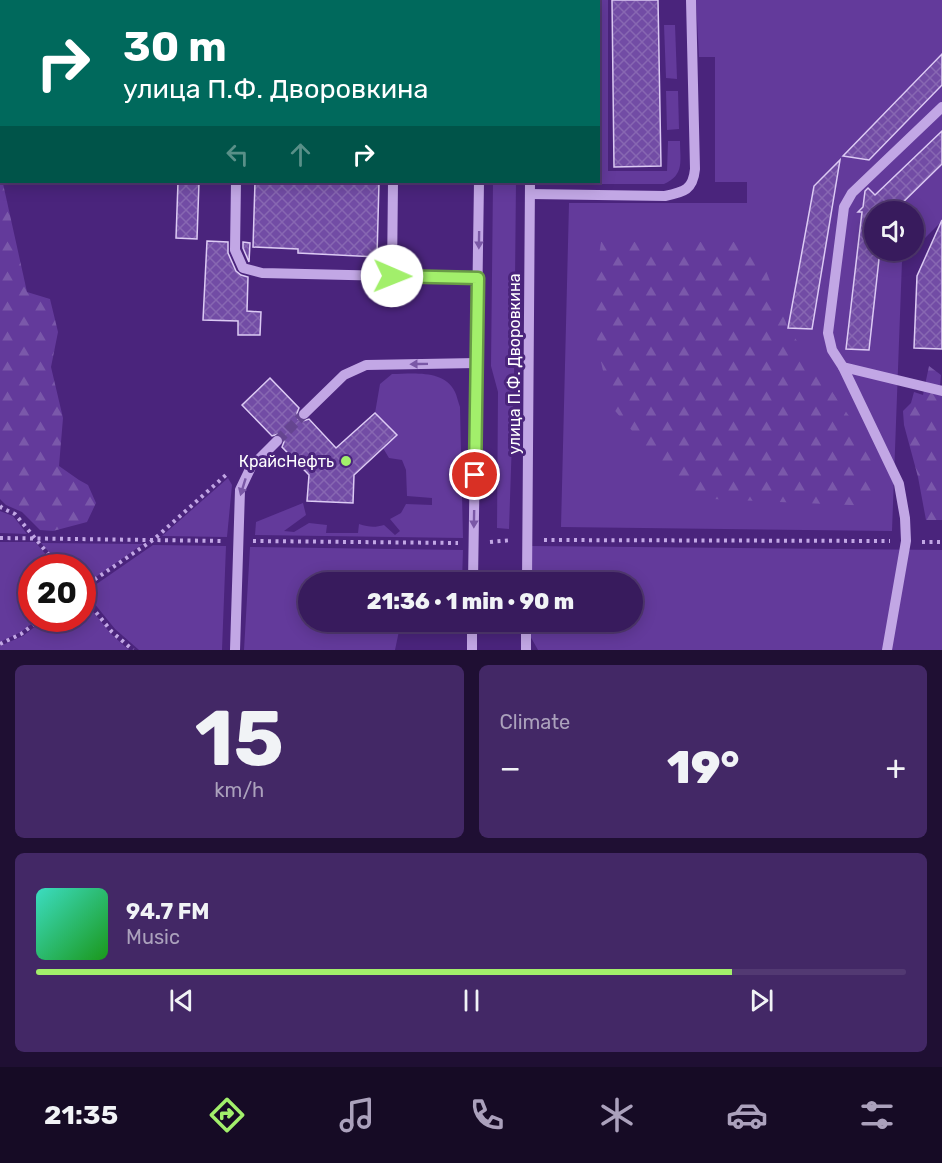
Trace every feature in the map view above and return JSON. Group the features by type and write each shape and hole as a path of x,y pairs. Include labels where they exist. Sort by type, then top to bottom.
{"street":[{"path":"530,194 665,196 678,194 688,189 694,180 695,169 691,0"},
{"path":"887,650 906,541 905,518 899,484 843,367 832,350 828,333 844,207 852,193 942,107"},
{"path":"236,183 235,250 243,267 262,273 478,278"},
{"path":"392,276 393,183"},
{"path":"473,572 479,183"},
{"name":"улица П.Ф. Дворовкина","path":"527,572 530,183"},
{"path":"304,414 344,375 366,365 477,363"},
{"path":"843,367 942,391"},
{"path":"235,650 240,490 251,467 276,441"},
{"path":"472,632 472,650"},
{"path":"526,632 526,650"}],"path":[{"path":"96,579 153,540 226,475"},
{"path":"0,506 15,514 48,554"},
{"path":"96,612 112,632 133,650"},
{"path":"0,644 24,632"}],"green space":[{"path":"600,0 608,0 608,171 667,171 668,141 680,141 680,166 675,176 664,184 563,184 600,183"},
{"path":"696,0 942,0 942,221 924,239 924,201 864,201 864,261 902,261 892,531 561,527 569,203 747,203 747,182 715,182 715,57 699,57"},
{"path":"664,25 675,25 677,79 666,78"},
{"path":"666,91 678,91 679,129 667,130"},
{"path":"0,183 3,183 27,292 50,299 58,332 51,367 63,418 59,466 88,485 96,503 87,522 53,531 40,530 22,512 6,505 0,499"},
{"path":"493,183 516,183 514,380 509,529 497,528 498,392 491,366"},
{"path":"601,242 755,242 788,328 876,455 874,506 689,498 611,406 599,353 592,302"},
{"path":"929,366 941,375 940,386 942,385 942,520 926,520 918,477 904,425 903,411 911,403 914,392 923,395"},
{"path":"392,374 436,376 450,385 456,394 460,407 463,538 255,535 256,522 303,503 306,515 284,531 294,532 309,523 327,525 326,533 358,533 359,524 372,527 384,525 395,535 400,531 390,519 401,513 406,504 432,505 432,498 407,496 406,470 402,460 389,458 383,448 397,435 375,413 380,384"},
{"path":"228,478 232,485 227,537 162,536"},
{"path":"0,511 13,516 27,534 0,533"},
{"path":"0,542 35,542 46,554 18,554 18,632 21,632 0,642"},
{"path":"41,543 143,544 96,577 96,554 51,554"},
{"path":"153,545 226,546 222,650 139,650 115,629 96,606 96,584"},
{"path":"532,546 942,550 942,650 538,650 529,632 643,632 643,572 531,572"},
{"path":"250,547 463,550 462,572 298,572 298,632 399,632 395,650 244,650"},
{"path":"96,615 111,634 129,650 0,650 0,646 28,632 96,632"}],"building":[{"path":"612,0 658,0 661,166 614,167"},
{"path":"942,54 942,85 869,160 843,156"},
{"path":"942,131 942,164 904,201 864,201 864,261 879,261 869,350 846,349 862,212 858,212 863,207 865,191 868,188 875,195"},
{"path":"840,160 812,329 788,328 814,186"},
{"path":"178,183 199,183 197,239 176,238"},
{"path":"255,183 379,183 377,257 298,253 298,249 253,247"},
{"path":"942,220 942,349 914,348 917,276"},
{"path":"207,241 228,242 228,253 236,271 248,277 247,311 261,312 260,335 238,335 238,321 203,320"},
{"path":"243,242 250,243 249,262 243,248"},
{"path":"270,378 299,408 298,419 303,421 309,419 336,448 375,413 397,435 354,475 353,503 307,501 309,475 282,447 283,436 278,434 272,436 242,405"}],"tunnel":[{"path":"277,441 304,414"}],"place":[{"name":"КрайсНефть","path":"346,461"}],"route":[{"path":"392,276 478,278 475,475"}]}
